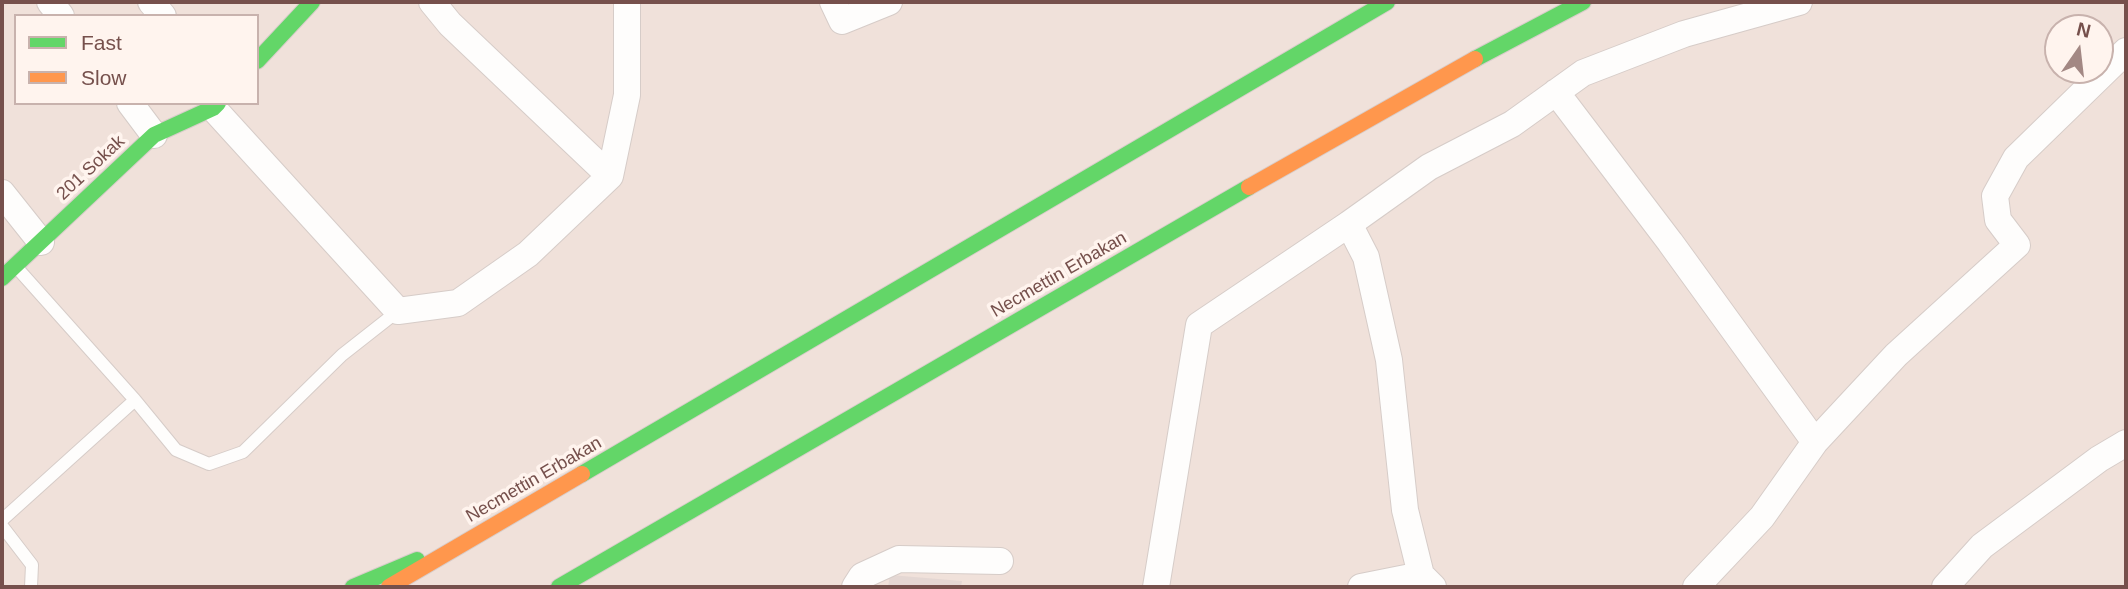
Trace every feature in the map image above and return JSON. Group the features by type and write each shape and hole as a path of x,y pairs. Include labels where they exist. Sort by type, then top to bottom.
{"main road":[{"path":"259,59 312,2"},
{"name":"Necmettin Erbakan","path":"388,587 1387,2"},
{"name":"Necmettin Erbakan","path":"559,587 1434,80 1583,2"},
{"name":"201 Sokak","path":"2,278 154,135 216,106"},
{"path":"353,587 483,532"}],"street":[{"path":"432,2 450,24 610,176"},
{"path":"216,106 398,311 458,303 528,254 610,176 627,95 627,2"},
{"path":"833,2 842,21 889,2"},
{"path":"1156,587 1199,325 1429,167 1512,124 1583,73 1684,34 1799,2"},
{"path":"1696,587 1762,517 1815,442 1896,355 2017,245 1998,220 1995,196 2015,158 2126,51"},
{"path":"1556,92 1678,253 1815,442"},
{"path":"132,105 154,135"},
{"path":"2,193 41,242"},
{"path":"1349,224 1366,257 1389,360 1405,510 1427,581 1362,587"},
{"path":"1945,587 1982,546 2099,459 2126,443"},
{"path":"855,587 862,576 899,559 1000,561"}],"lane":[{"path":"15,266 176,450 209,464 243,452 342,355 398,311"},
{"path":"31,587 32,565 2,523 135,400"}],"shaded area":[{"path":"2,2 2126,2 2126,587 2,587"}],"building":[{"path":"890,575 962,581 961,587 888,587"}],"traffic: fast":[{"path":"259,59 312,2"},
{"path":"582,474 1387,2"},
{"path":"1475,59 1583,2"},
{"path":"2,278 154,135 216,105"},
{"path":"559,587 1249,187"},
{"path":"353,587 417,560"}],"traffic: slow":[{"path":"1249,187 1475,59"},
{"path":"389,587 582,474"}]}
